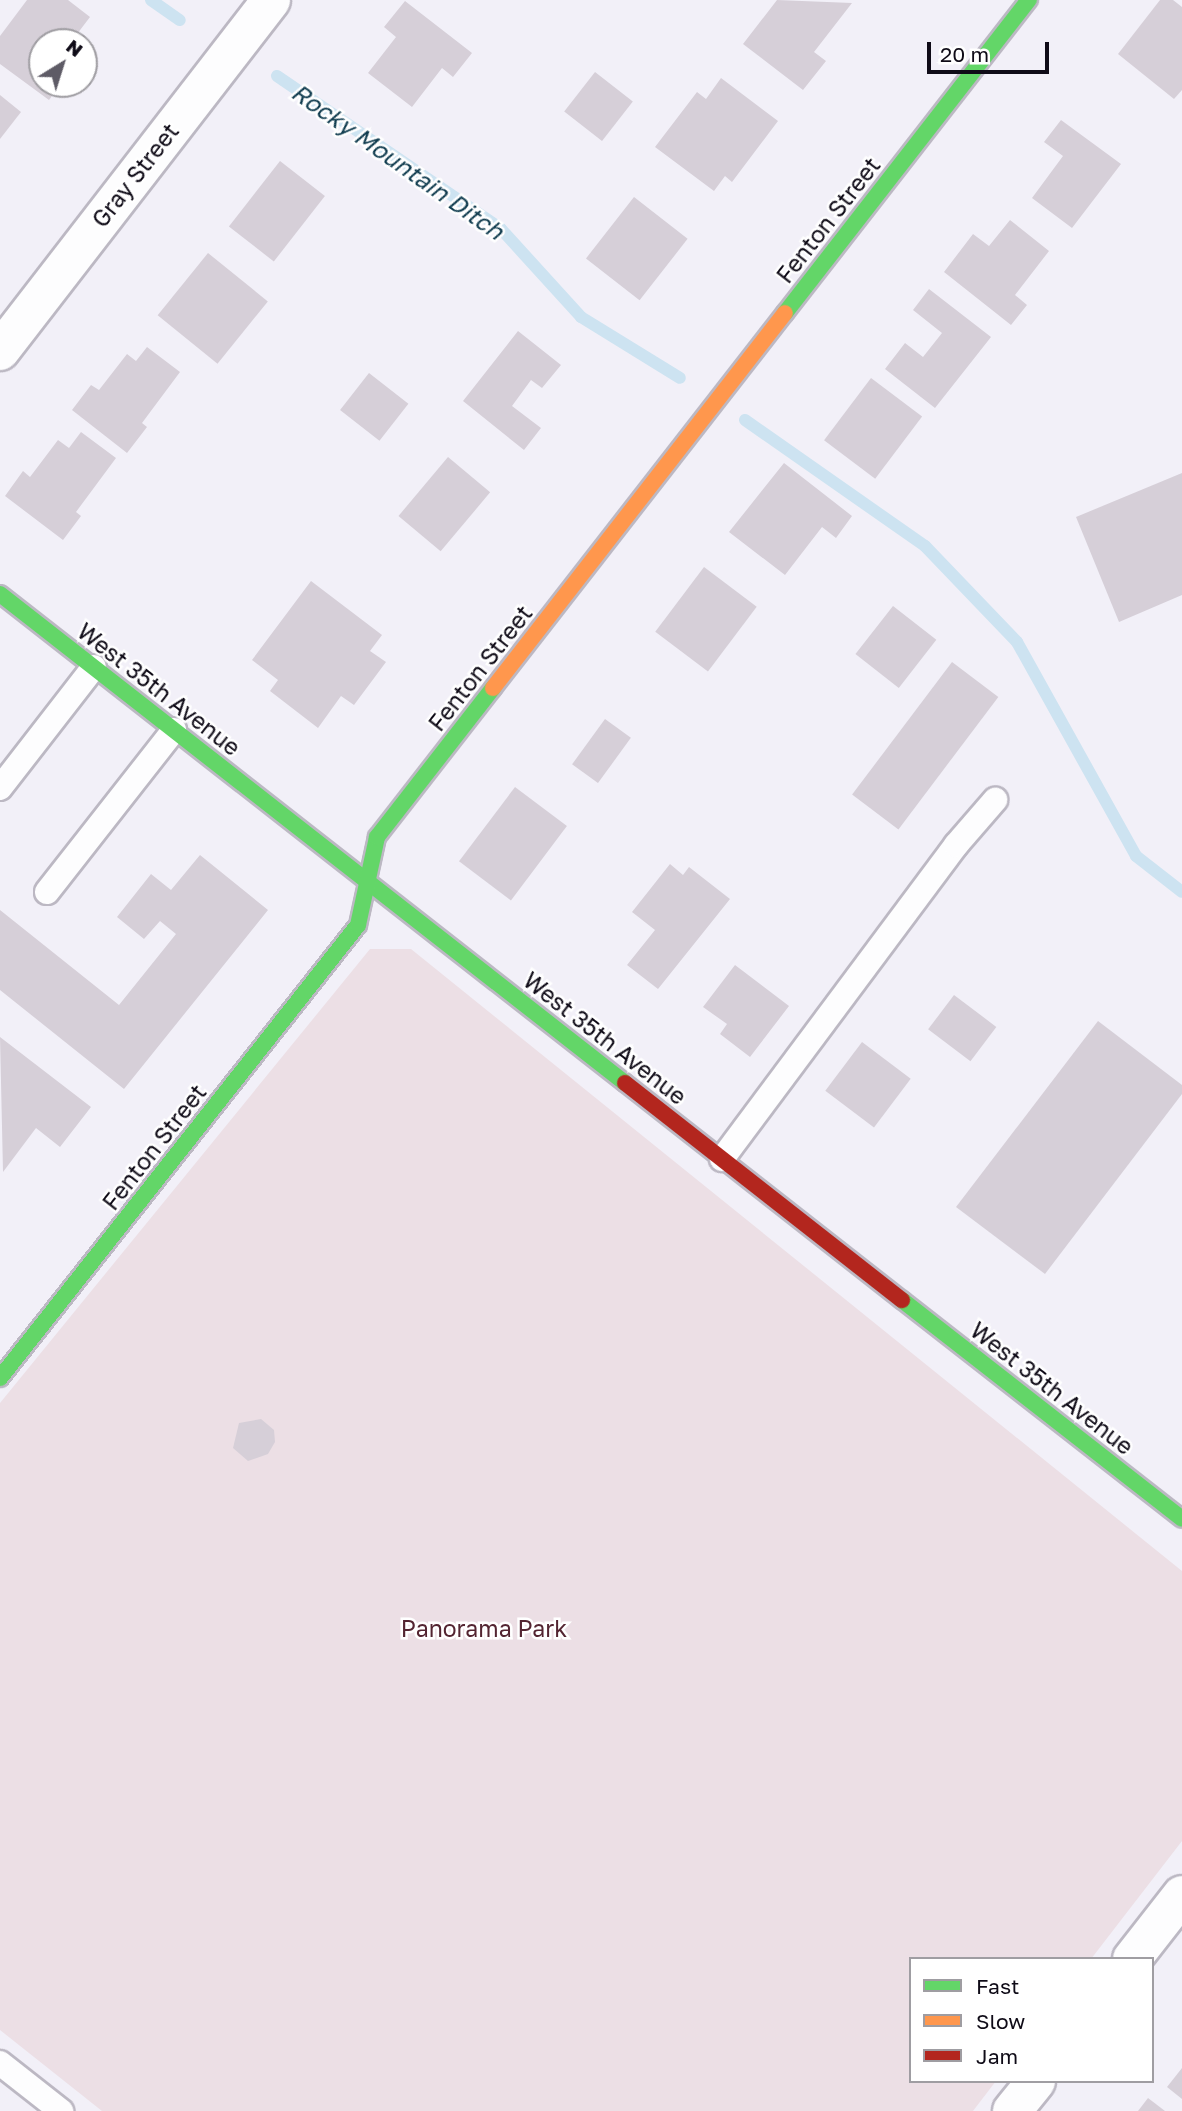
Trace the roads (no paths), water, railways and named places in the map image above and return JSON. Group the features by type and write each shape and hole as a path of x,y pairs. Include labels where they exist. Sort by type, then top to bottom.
{"street":[{"name":"Gray Street","path":"0,351 271,0"},
{"name":"Fenton Street","path":"0,1378 359,925 377,837 1029,0"},
{"name":"West 35th Avenue","path":"0,594 1182,1519"},
{"path":"1134,1957 1182,1895"},
{"path":"1012,2111 1034,2083"}],"lane":[{"path":"0,788 94,667"},
{"path":"47,892 174,730"},
{"path":"722,1158 956,845 995,800"},
{"path":"0,2063 61,2111"}],"waterway":[{"name":"Rocky Mountain Ditch","path":"151,0 180,20"},
{"name":"Rocky Mountain Ditch","path":"277,76 501,229 581,317 680,378"},
{"name":"Rocky Mountain Ditch","path":"745,420 925,546 1017,642 1136,856 1182,892"}],"park label":[{"name":"Panorama Park","path":"484,1628"}]}
